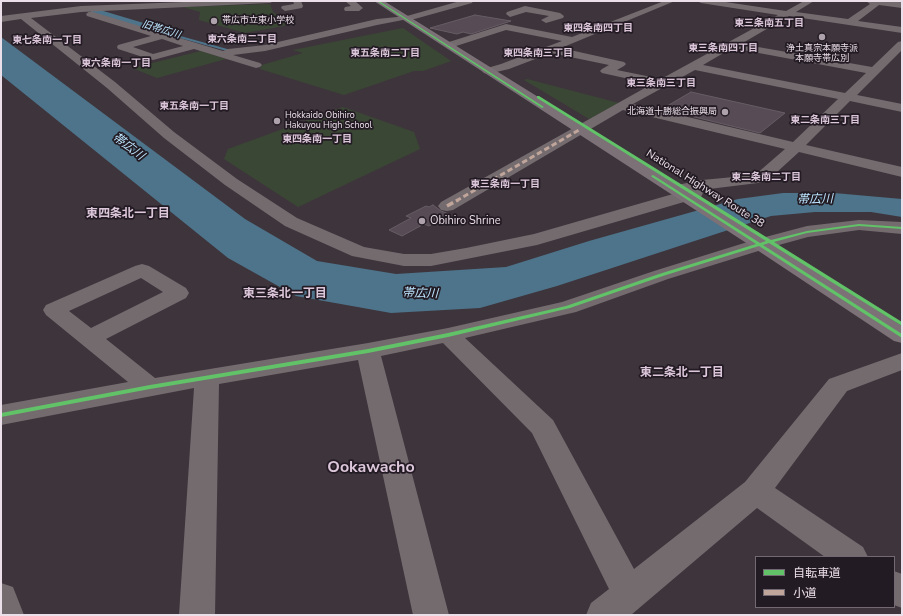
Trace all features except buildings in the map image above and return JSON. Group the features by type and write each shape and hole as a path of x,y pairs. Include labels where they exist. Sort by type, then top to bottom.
{"highway":[{"name":"National Highway Route 38","path":"378,1 453,44 491,70"},
{"name":"National Highway Route 38","path":"385,1 408,18 761,240 902,324"},
{"name":"National Highway Route 38","path":"761,240 902,336"}],"street":[{"path":"72,1 84,12 256,65"},
{"path":"136,1 153,6"},
{"path":"183,1 194,4"},
{"path":"1,19 81,9 270,1"},
{"path":"285,8 299,6 297,1"},
{"path":"219,53 258,49 377,22 408,18 469,1"},
{"path":"491,70 671,1"},
{"path":"701,1 902,30"},
{"path":"730,5 740,1"},
{"path":"447,206 582,128 810,1"},
{"path":"848,23 876,1 902,5"},
{"path":"347,9 351,15 377,22"},
{"path":"21,16 112,85 174,139 231,182 291,222 359,252 404,260 431,260 537,239 760,179 796,147 847,97 885,65 902,44"},
{"path":"546,20 568,24"},
{"path":"453,44 506,27 572,40"},
{"path":"583,27 598,30"},
{"path":"292,42 306,32 305,30"},
{"path":"163,36 122,47 153,57 196,46"},
{"path":"731,45 885,65"},
{"path":"549,49 620,64 606,71 664,83"},
{"path":"693,66 902,108"},
{"path":"623,106 902,172"},
{"path":"1,415 207,377 368,351 448,335 568,307 761,240 859,225 902,228"},
{"path":"90,338 178,293 142,270 54,310 150,387"},
{"path":"448,335 543,427 630,594"},
{"path":"368,351 430,615"},
{"path":"604,615 756,491 838,385 902,361"},
{"path":"197,615 207,377"},
{"path":"756,491 850,556"},
{"path":"1,599 6,615"}],"green space":[{"path":"270,4 273,12 288,22 284,26 245,33 199,20 200,12 183,7"},
{"path":"403,28 451,61 423,71 414,71 344,95 260,69 262,65 303,53 293,50"},
{"path":"201,51 226,59 157,78 132,68"},
{"path":"527,79 619,103 589,119 524,80"},
{"path":"343,107 414,132 420,149 298,207 224,159 228,149"}],"water":[{"name":"帯広川","path":"1,37 245,219 317,261 396,274 506,267 589,241 738,199 783,193 834,193 902,199 902,217 871,212 815,212 771,216 557,286 480,308 391,313 296,296 228,258 1,75"}],"waterway":[{"name":"旧帯広川","path":"95,10 95,12 173,35"},
{"name":"旧帯広川","path":"173,35 227,50"}],"marked path":[{"path":"447,206 579,130"}],"cycle path":[{"path":"378,1 543,107"},
{"path":"538,97 902,324"},
{"path":"653,176 902,336"},
{"path":"1,415 150,387 368,351 448,335 568,307 661,275 761,244 807,232 859,225 902,228"}],"place":[{"name":"帯広市立東小学校","path":"214,21"},
{"name":"浄土真宗本願寺派 本願寺帯広別","path":"822,37"},
{"name":"北海道十勝総合振興局","path":"725,112"},
{"name":"Hokkaido Obihiro Hakuyou High School","path":"277,121"},
{"name":"Obihiro Shrine","path":"422,221"}],"district":[{"name":"東三条南五丁目","path":"769,24"},
{"name":"東四条南四丁目","path":"598,29"},
{"name":"東六条南二丁目","path":"242,40"},
{"name":"東七条南一丁目","path":"47,41"},
{"name":"東三条南四丁目","path":"723,49"},
{"name":"東五条南二丁目","path":"385,54"},
{"name":"東四条南三丁目","path":"538,54"},
{"name":"東六条南一丁目","path":"116,64"},
{"name":"東三条南三丁目","path":"661,84"},
{"name":"東五条南一丁目","path":"194,107"},
{"name":"東二条南三丁目","path":"825,121"},
{"name":"東四条南一丁目","path":"317,140"},
{"name":"東二条南二丁目","path":"766,178"},
{"name":"東三条南一丁目","path":"505,185"},
{"name":"東四条北一丁目","path":"128,214"},
{"name":"東三条北一丁目","path":"285,294"},
{"name":"東二条北一丁目","path":"682,373"},
{"name":"Ookawacho","path":"371,468"}]}
